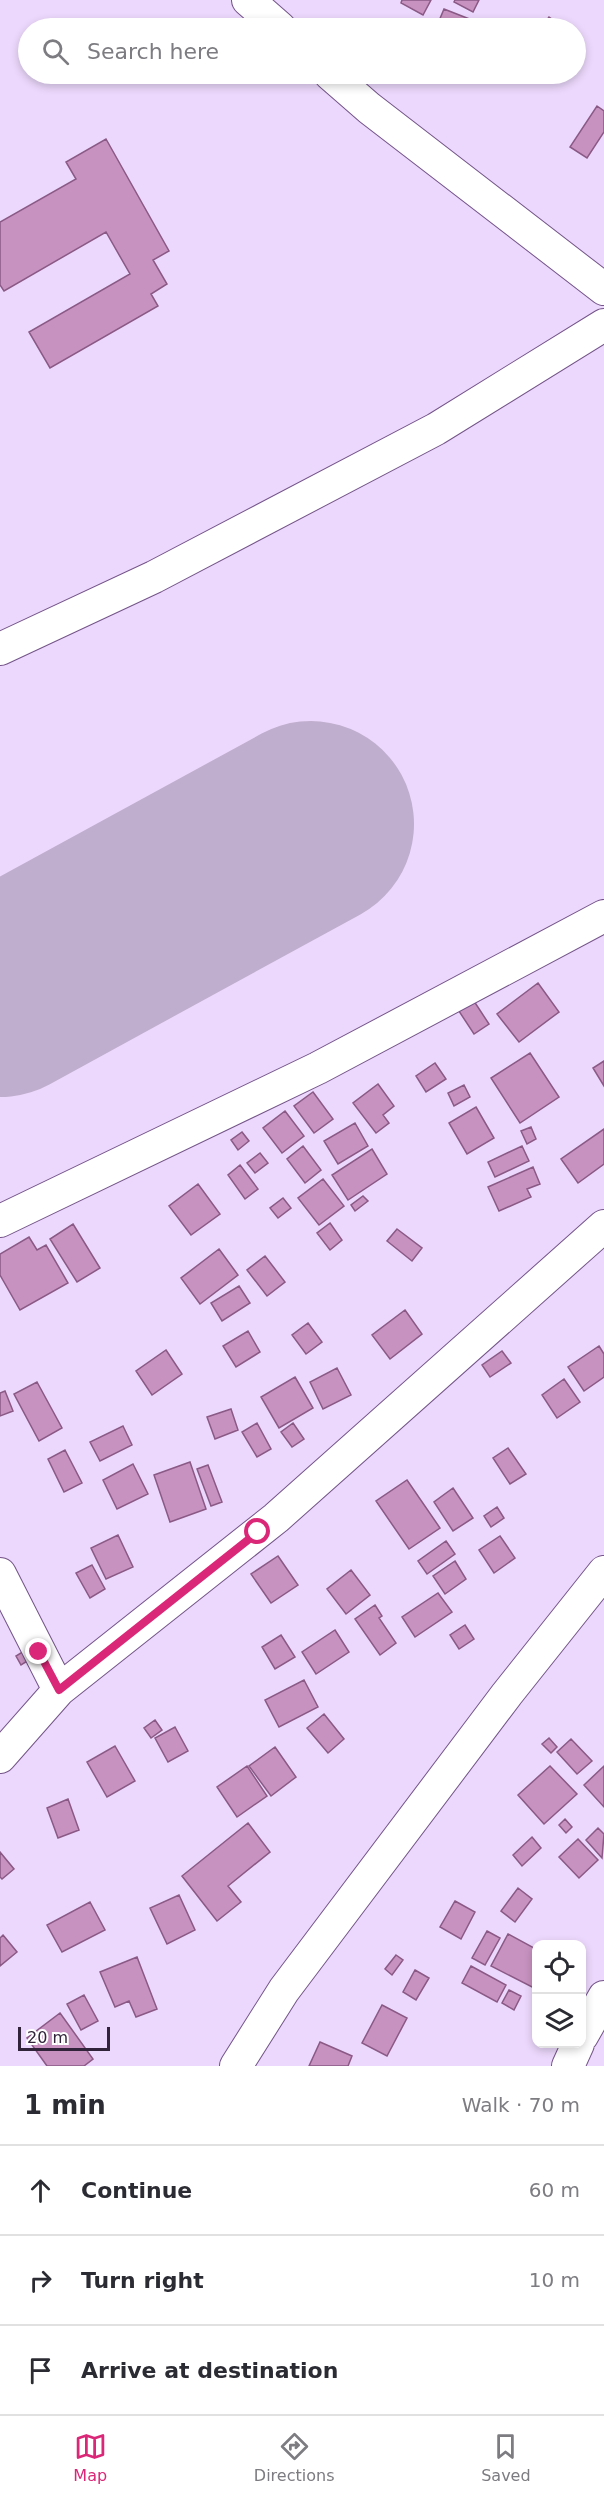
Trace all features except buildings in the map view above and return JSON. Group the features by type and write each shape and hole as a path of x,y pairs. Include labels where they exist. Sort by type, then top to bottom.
{"street":[{"path":"248,0 269,18"},
{"path":"341,84 369,108 604,289"},
{"path":"0,649 154,577 436,429 604,325"},
{"path":"0,1221 318,1068 600,927"},
{"path":"0,1757 59,1690 276,1518 604,1226"},
{"path":"236,2066 284,1990 507,1694 604,1572"},
{"path":"0,1574 59,1690"},
{"path":"586,2029 604,1997"},
{"path":"568,2066 576,2048"}],"runway":[{"path":"0,994 311,824"}],"route":[{"path":"39,1652 59,1690 258,1532"}]}
